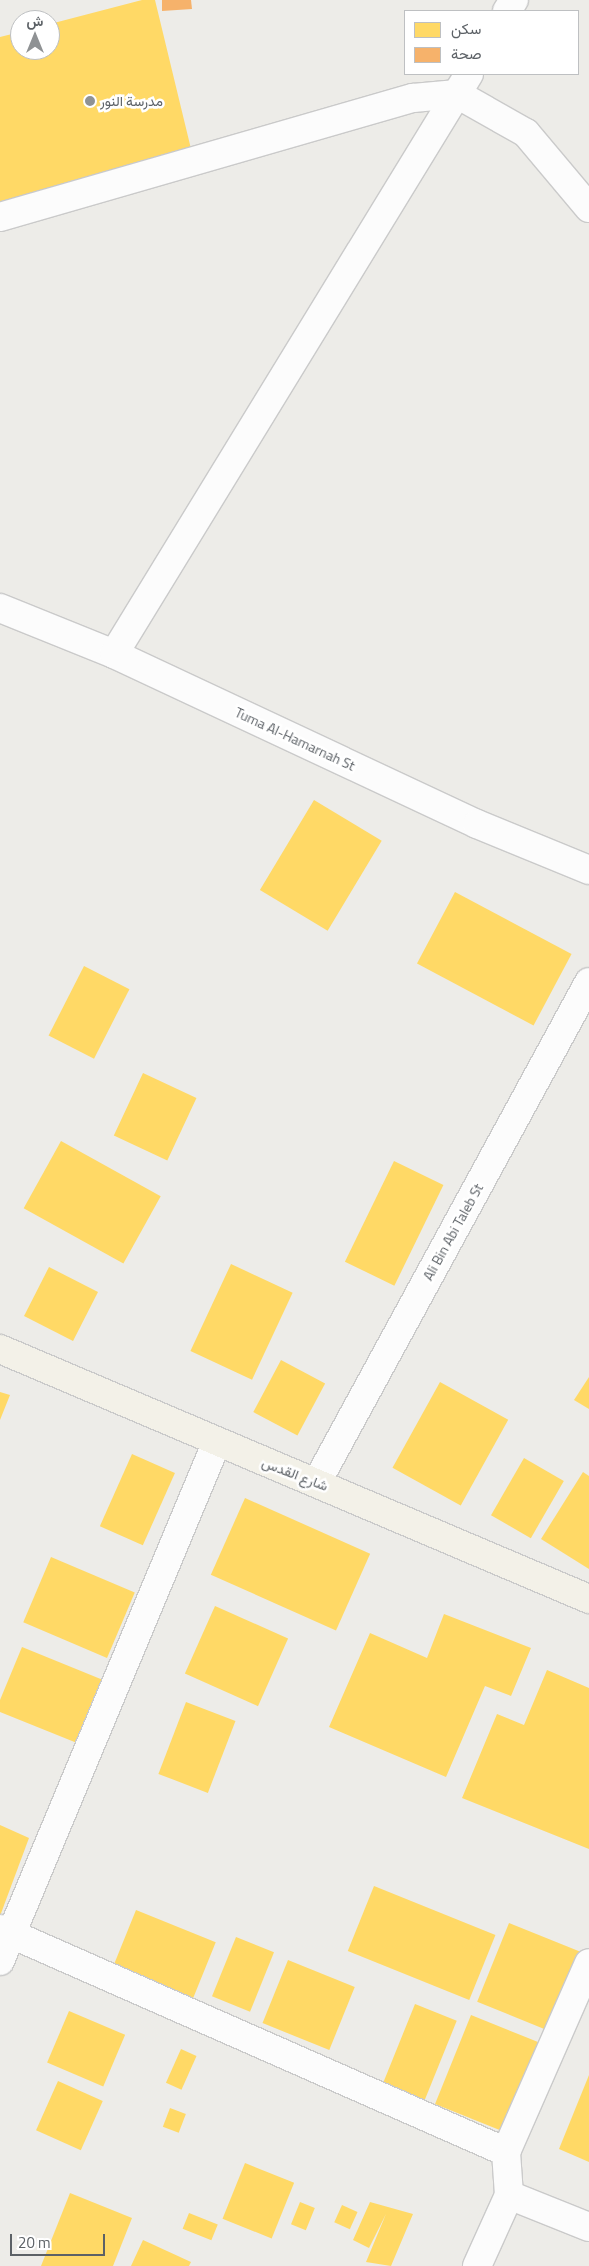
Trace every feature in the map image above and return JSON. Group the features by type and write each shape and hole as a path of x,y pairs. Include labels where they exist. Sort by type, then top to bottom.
{"main road":[{"name":"شارع القدس","path":"0,1349 216,1444 318,1482 589,1599"}],"street":[{"path":"463,84 526,134 589,208"},
{"path":"0,217 463,84"},
{"path":"114,654 463,84"},
{"name":"Tuma Al-Hamarnah St","path":"0,608 114,654 477,824 589,870"},
{"name":"Ali Bin Abi Taleb St","path":"318,1482 589,982"},
{"path":"0,1962 5,1931 216,1444"},
{"path":"5,1931 506,2152"},
{"path":"477,2266 509,2195 506,2152 589,1963"},
{"path":"509,2195 589,2227"}],"building: سكن":[{"name":"مدرسة النور","path":"142,0 155,0 192,153 0,206 0,37 10,34 10,60 60,60 60,21"},
{"path":"314,800 382,841 328,931 260,890"},
{"path":"455,892 572,954 534,1025 417,964"},
{"path":"84,966 129,989 94,1059 49,1035"},
{"path":"143,1073 196,1098 167,1160 114,1136"},
{"path":"61,1141 161,1196 123,1264 24,1208"},
{"path":"394,1161 443,1185 394,1286 345,1262"},
{"path":"231,1264 293,1293 252,1380 190,1351"},
{"path":"49,1267 98,1292 73,1341 24,1316"},
{"path":"281,1360 325,1383 297,1436 253,1412"},
{"path":"589,1377 589,1409 574,1400"},
{"path":"440,1382 508,1420 461,1506 392,1468"},
{"path":"0,1392 10,1395 0,1420"},
{"path":"132,1454 175,1473 143,1545 100,1526"},
{"path":"524,1458 564,1481 531,1538 491,1515"},
{"path":"583,1472 589,1476 589,1569 541,1539"},
{"path":"245,1498 370,1554 336,1630 211,1575"},
{"path":"51,1557 135,1593 107,1658 23,1622"},
{"path":"215,1606 288,1639 258,1706 185,1674"},
{"path":"444,1614 531,1648 511,1696 485,1686 446,1777 329,1727 370,1633 427,1658"},
{"path":"22,1647 108,1682 82,1745 0,1712 0,1700"},
{"path":"547,1670 589,1688 589,1849 462,1798 497,1714 524,1725"},
{"path":"186,1702 235,1721 208,1793 158,1774"},
{"path":"0,1825 29,1838 0,1916"},
{"path":"374,1886 495,1935 469,2000 348,1951"},
{"path":"136,1910 216,1942 193,1999 113,1967"},
{"path":"509,1923 584,1953 552,2032 477,2002"},
{"path":"236,1937 274,1952 250,2012 212,1996"},
{"path":"288,1960 355,1987 329,2050 263,2023"},
{"path":"415,2004 457,2021 423,2104 381,2087"},
{"path":"69,2011 125,2035 103,2086 47,2063"},
{"path":"471,2015 544,2045 508,2134 435,2104"},
{"path":"181,2049 197,2056 181,2090 166,2083"},
{"path":"589,2075 589,2162 559,2149"},
{"path":"58,2081 103,2101 81,2150 36,2130"},
{"path":"170,2108 186,2114 179,2133 163,2127"},
{"path":"245,2163 294,2183 272,2238 223,2219"},
{"path":"70,2193 132,2218 113,2266 41,2266"},
{"path":"300,2202 315,2208 306,2230 291,2224"},
{"path":"370,2202 413,2214 391,2266 366,2262 386,2214 369,2248 353,2240"},
{"path":"342,2205 358,2212 350,2229 334,2222"},
{"path":"189,2213 218,2225 211,2240 183,2229"},
{"path":"143,2240 191,2262 189,2266 131,2266"}],"building: صحة":[{"path":"162,0 191,0 192,9 162,11"}],"place":[{"name":"مدرسة النور","path":"90,101"}]}
